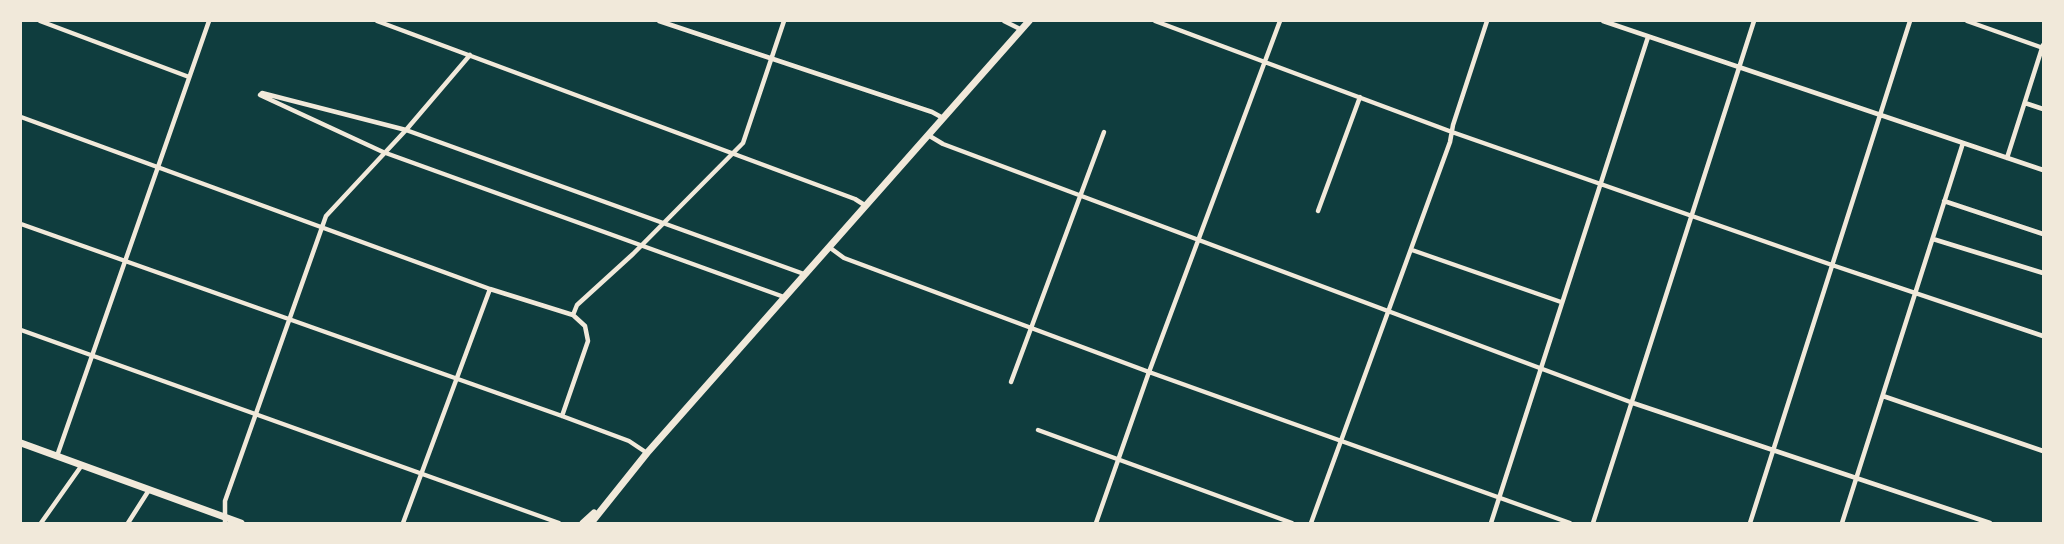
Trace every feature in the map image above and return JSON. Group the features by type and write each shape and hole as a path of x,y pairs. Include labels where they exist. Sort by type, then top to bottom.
{"main road":[{"path":"583,523 606,501 1029,21"},
{"path":"21,443 225,520 241,523"},
{"path":"591,523 606,501"}],"street":[{"path":"40,21 189,77"},
{"path":"57,456 209,21"},
{"path":"377,21 735,153 855,199 866,206"},
{"path":"659,21 943,118"},
{"path":"573,315 577,305 665,223 743,144 784,21"},
{"path":"1004,21 1022,30"},
{"path":"1155,21 1452,132 2043,336"},
{"path":"1096,523 1198,238 1280,21"},
{"path":"1311,523 1412,250 1487,21"},
{"path":"1603,21 2043,170"},
{"path":"1593,523 1755,21"},
{"path":"1750,523 1911,21"},
{"path":"1967,21 2043,47 2007,158"},
{"path":"1491,523 1648,38"},
{"path":"225,520 225,501 326,216 383,152 406,130 470,55"},
{"path":"784,297 383,152 260,95 274,96 406,130 804,274"},
{"path":"1318,211 1360,97"},
{"path":"2025,103 2043,109"},
{"path":"21,117 490,289 573,315 581,320 588,333 588,341 562,416"},
{"path":"1011,382 1104,132"},
{"path":"928,135 943,144 1198,238 1388,313 1539,369 1633,403 1990,523"},
{"path":"1842,523 1963,143"},
{"path":"1944,201 2043,234"},
{"path":"21,224 562,416 629,441 647,453"},
{"path":"1933,239 2043,273"},
{"path":"829,247 844,258 1149,372 1570,523"},
{"path":"1412,250 1561,302"},
{"path":"403,523 490,289"},
{"path":"21,330 559,523"},
{"path":"1883,396 2043,451"},
{"path":"1038,430 1292,523"},
{"path":"41,523 82,465"},
{"path":"128,523 149,490"}]}
